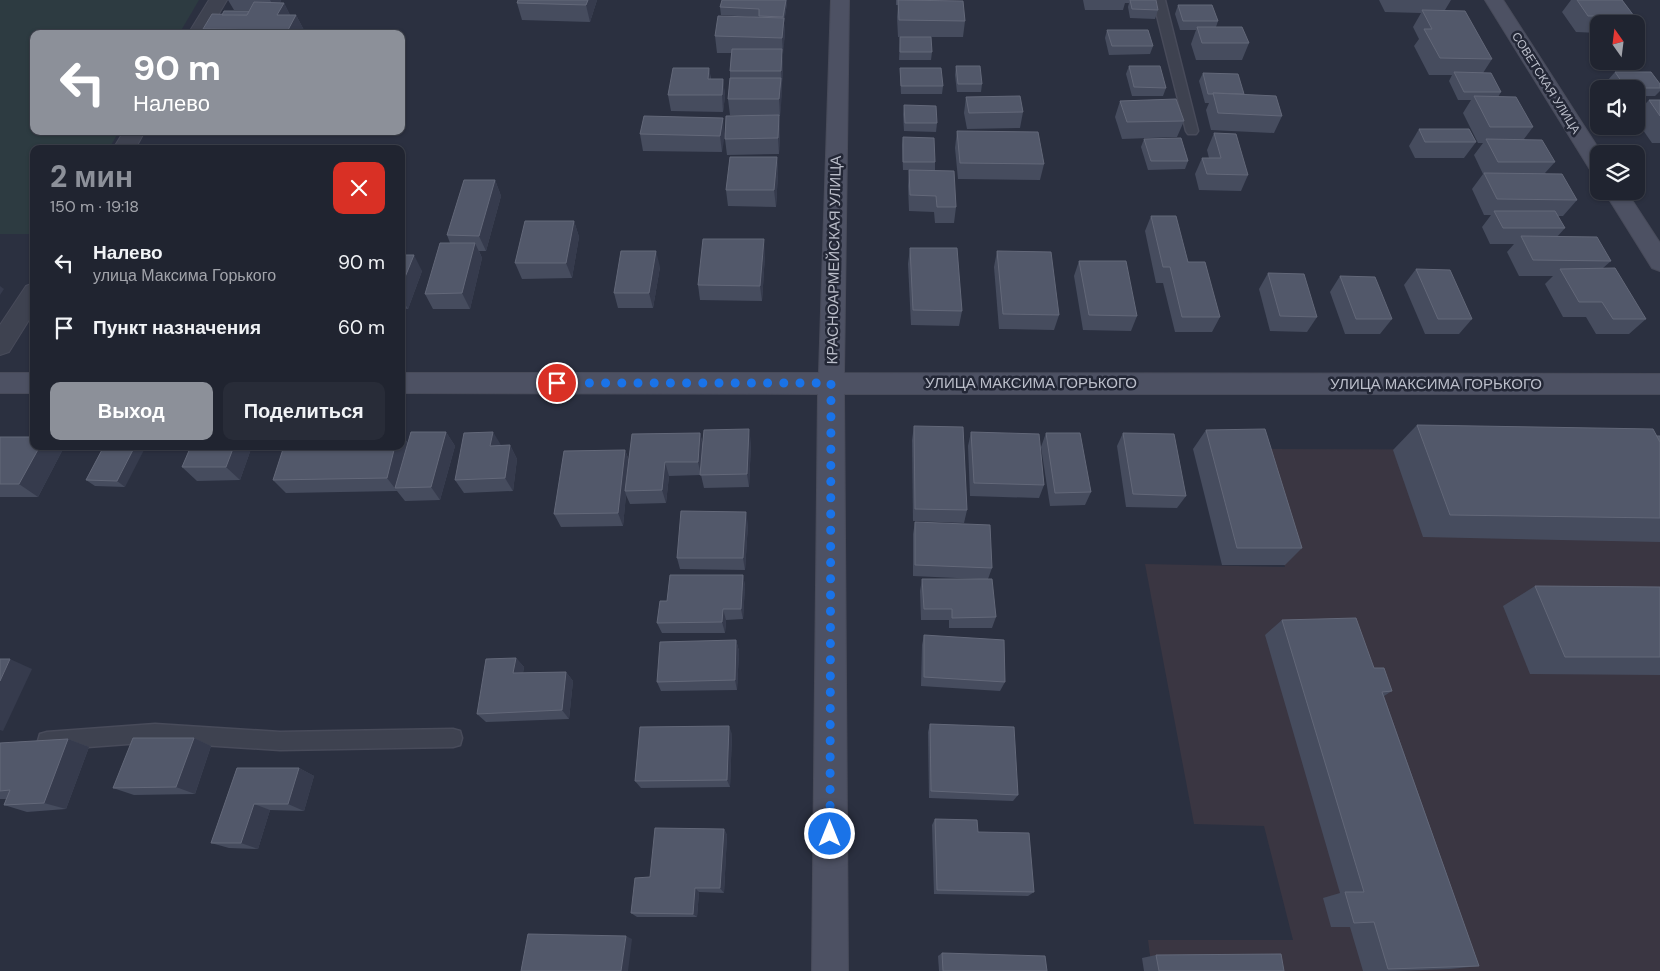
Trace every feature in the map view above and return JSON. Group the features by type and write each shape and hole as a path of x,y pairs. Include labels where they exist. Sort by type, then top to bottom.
{"street":[{"path":"199,30 218,0"},
{"name":"КРАСНОАРМЕЙСКАЯ УЛИЦА","path":"830,971 831,383 840,0"},
{"name":"СОВЕТСКАЯ УЛИЦА","path":"1494,0 1590,152"},
{"path":"1621,200 1660,262"},
{"path":"0,345 30,298"},
{"path":"0,383 30,383"},
{"name":"УЛИЦА МАКСИМА ГОРЬКОГО","path":"405,383 1660,384"}],"lane":[{"path":"1159,0 1192,131"},
{"path":"29,742 155,733 280,741 453,738"}],"shaded area":[{"path":"0,0 199,0 181,30 30,30 30,135 117,135 111,145 30,145 30,234 0,234"},
{"path":"1250,449 1660,450 1660,971 1152,971 1148,940 1293,940 1264,826 1194,824 1145,564 1285,567"}],"building":[{"path":"518,0 588,0 586,5 517,3"},
{"path":"722,0 786,0 783,17 759,16 759,9 720,7"},
{"path":"898,0 963,1 965,21 899,20"},
{"path":"1130,0 1156,0 1158,10 1132,9"},
{"path":"1577,0 1622,0 1633,15 1590,15 1588,16"},
{"path":"254,2 284,3 277,15 296,15 288,30 203,29 212,14 247,15"},
{"path":"1178,5 1212,5 1218,21 1183,21"},
{"path":"1422,10 1465,11 1492,59 1440,58 1424,29 1432,29"},
{"path":"224,11 249,11 247,15 222,15"},
{"path":"718,16 784,18 782,38 715,36"},
{"path":"1197,27 1242,27 1249,43 1202,43"},
{"path":"1107,30 1148,30 1153,46 1112,46"},
{"path":"900,37 931,37 932,52 900,52"},
{"path":"732,49 782,49 781,71 730,71"},
{"path":"956,66 980,66 982,84 958,84"},
{"path":"1129,66 1160,66 1166,88 1134,87"},
{"path":"673,68 709,68 708,79 723,79 722,95 668,95"},
{"path":"900,68 941,68 943,86 901,86"},
{"path":"1454,72 1491,73 1501,92 1464,92"},
{"path":"1615,72 1651,72 1660,84 1660,88 1645,88 1645,80 1620,80"},
{"path":"1203,73 1238,74 1244,94 1208,94"},
{"path":"730,78 781,78 779,99 728,99"},
{"path":"1213,93 1276,96 1282,116 1218,113"},
{"path":"1020,96 1023,112 969,113 966,97"},
{"path":"1474,96 1516,97 1533,127 1490,127"},
{"path":"1176,99 1184,121 1127,122 1120,101"},
{"path":"1649,100 1660,100 1660,116"},
{"path":"904,105 936,106 937,123 905,123"},
{"path":"779,115 778,138 725,139 726,116"},
{"path":"644,116 723,118 720,136 640,134"},
{"path":"1419,129 1469,129 1476,142 1425,142"},
{"path":"957,131 1038,132 1044,164 960,163"},
{"path":"1214,133 1236,134 1248,175 1207,174 1202,158 1221,158"},
{"path":"903,137 934,138 935,162 903,162"},
{"path":"1181,138 1188,161 1151,161 1144,139"},
{"path":"1486,139 1542,140 1555,162 1498,162"},
{"path":"730,157 777,157 774,190 726,190"},
{"path":"909,170 954,171 956,207 937,207 936,196 910,195"},
{"path":"1484,173 1562,174 1577,200 1497,199"},
{"path":"464,180 495,180 479,236 447,235"},
{"path":"1494,211 1555,211 1565,228 1503,228"},
{"path":"1151,216 1176,216 1188,262 1205,262 1220,317 1182,317 1170,267 1163,267"},
{"path":"525,221 574,221 566,263 515,263"},
{"path":"1521,236 1597,237 1611,261 1533,260"},
{"path":"703,239 764,239 760,286 698,285"},
{"path":"440,243 475,243 462,293 425,294"},
{"path":"910,248 957,248 962,311 913,310"},
{"path":"621,251 656,251 649,293 614,293"},
{"path":"997,251 1051,252 1059,315 1003,314"},
{"path":"405,255 414,255 405,277"},
{"path":"1079,261 1126,261 1137,316 1089,315"},
{"path":"1615,268 1646,319 1613,319 1602,302 1579,302 1560,269"},
{"path":"1416,269 1450,270 1472,319 1438,319"},
{"path":"1268,273 1304,274 1317,317 1280,316"},
{"path":"1340,276 1375,277 1392,319 1356,319"},
{"path":"1417,425 1653,429 1660,442 1660,518 1450,515"},
{"path":"914,426 963,427 967,510 915,509"},
{"path":"749,429 747,474 700,475 704,430"},
{"path":"1265,429 1302,548 1237,548 1206,430"},
{"path":"411,432 446,432 431,487 395,488"},
{"path":"493,432 490,446 510,445 505,478 455,480 464,433"},
{"path":"971,432 1039,434 1044,485 974,483"},
{"path":"700,433 698,462 665,462 662,490 625,491 632,434"},
{"path":"1046,433 1080,433 1091,492 1055,493"},
{"path":"1123,433 1174,434 1186,496 1133,494"},
{"path":"0,437 30,437 30,450 38,450 19,484 0,484"},
{"path":"102,450 133,450 117,481 86,480"},
{"path":"189,450 232,450 226,467 182,467"},
{"path":"283,450 394,450 387,478 273,480"},
{"path":"625,450 618,513 554,514 564,451"},
{"path":"681,511 746,512 743,558 677,558"},
{"path":"915,522 990,525 992,568 915,565"},
{"path":"670,575 743,575 741,609 723,609 722,622 657,623 660,601 667,601"},
{"path":"922,579 992,579 996,617 952,618 952,609 924,609"},
{"path":"1535,586 1660,587 1660,657 1565,657"},
{"path":"1356,618 1374,668 1384,668 1392,691 1382,692 1479,966 1388,969 1374,922 1354,923 1345,892 1364,892 1282,620"},
{"path":"924,635 1004,640 1005,682 924,677"},
{"path":"736,640 735,680 657,682 660,642"},
{"path":"516,658 513,673 566,672 562,710 477,714 486,659"},
{"path":"0,659 10,659 0,681"},
{"path":"930,724 1014,727 1018,795 931,791"},
{"path":"729,726 727,780 635,781 640,727"},
{"path":"133,738 194,738 176,787 113,788"},
{"path":"68,739 44,803 4,805 10,790 0,791 0,743"},
{"path":"237,768 299,768 288,804 254,804 241,843 211,843"},
{"path":"935,819 977,820 978,832 1029,833 1034,892 937,890"},
{"path":"655,828 724,829 720,888 695,888 693,914 631,913 635,878 650,877"},
{"path":"528,934 626,936 621,971 521,971"},
{"path":"942,953 1045,956 1047,971 943,971"},
{"path":"1281,954 1284,971 1159,971 1156,955"}],"route":[{"path":"557,383 831,383 830,834"}]}
